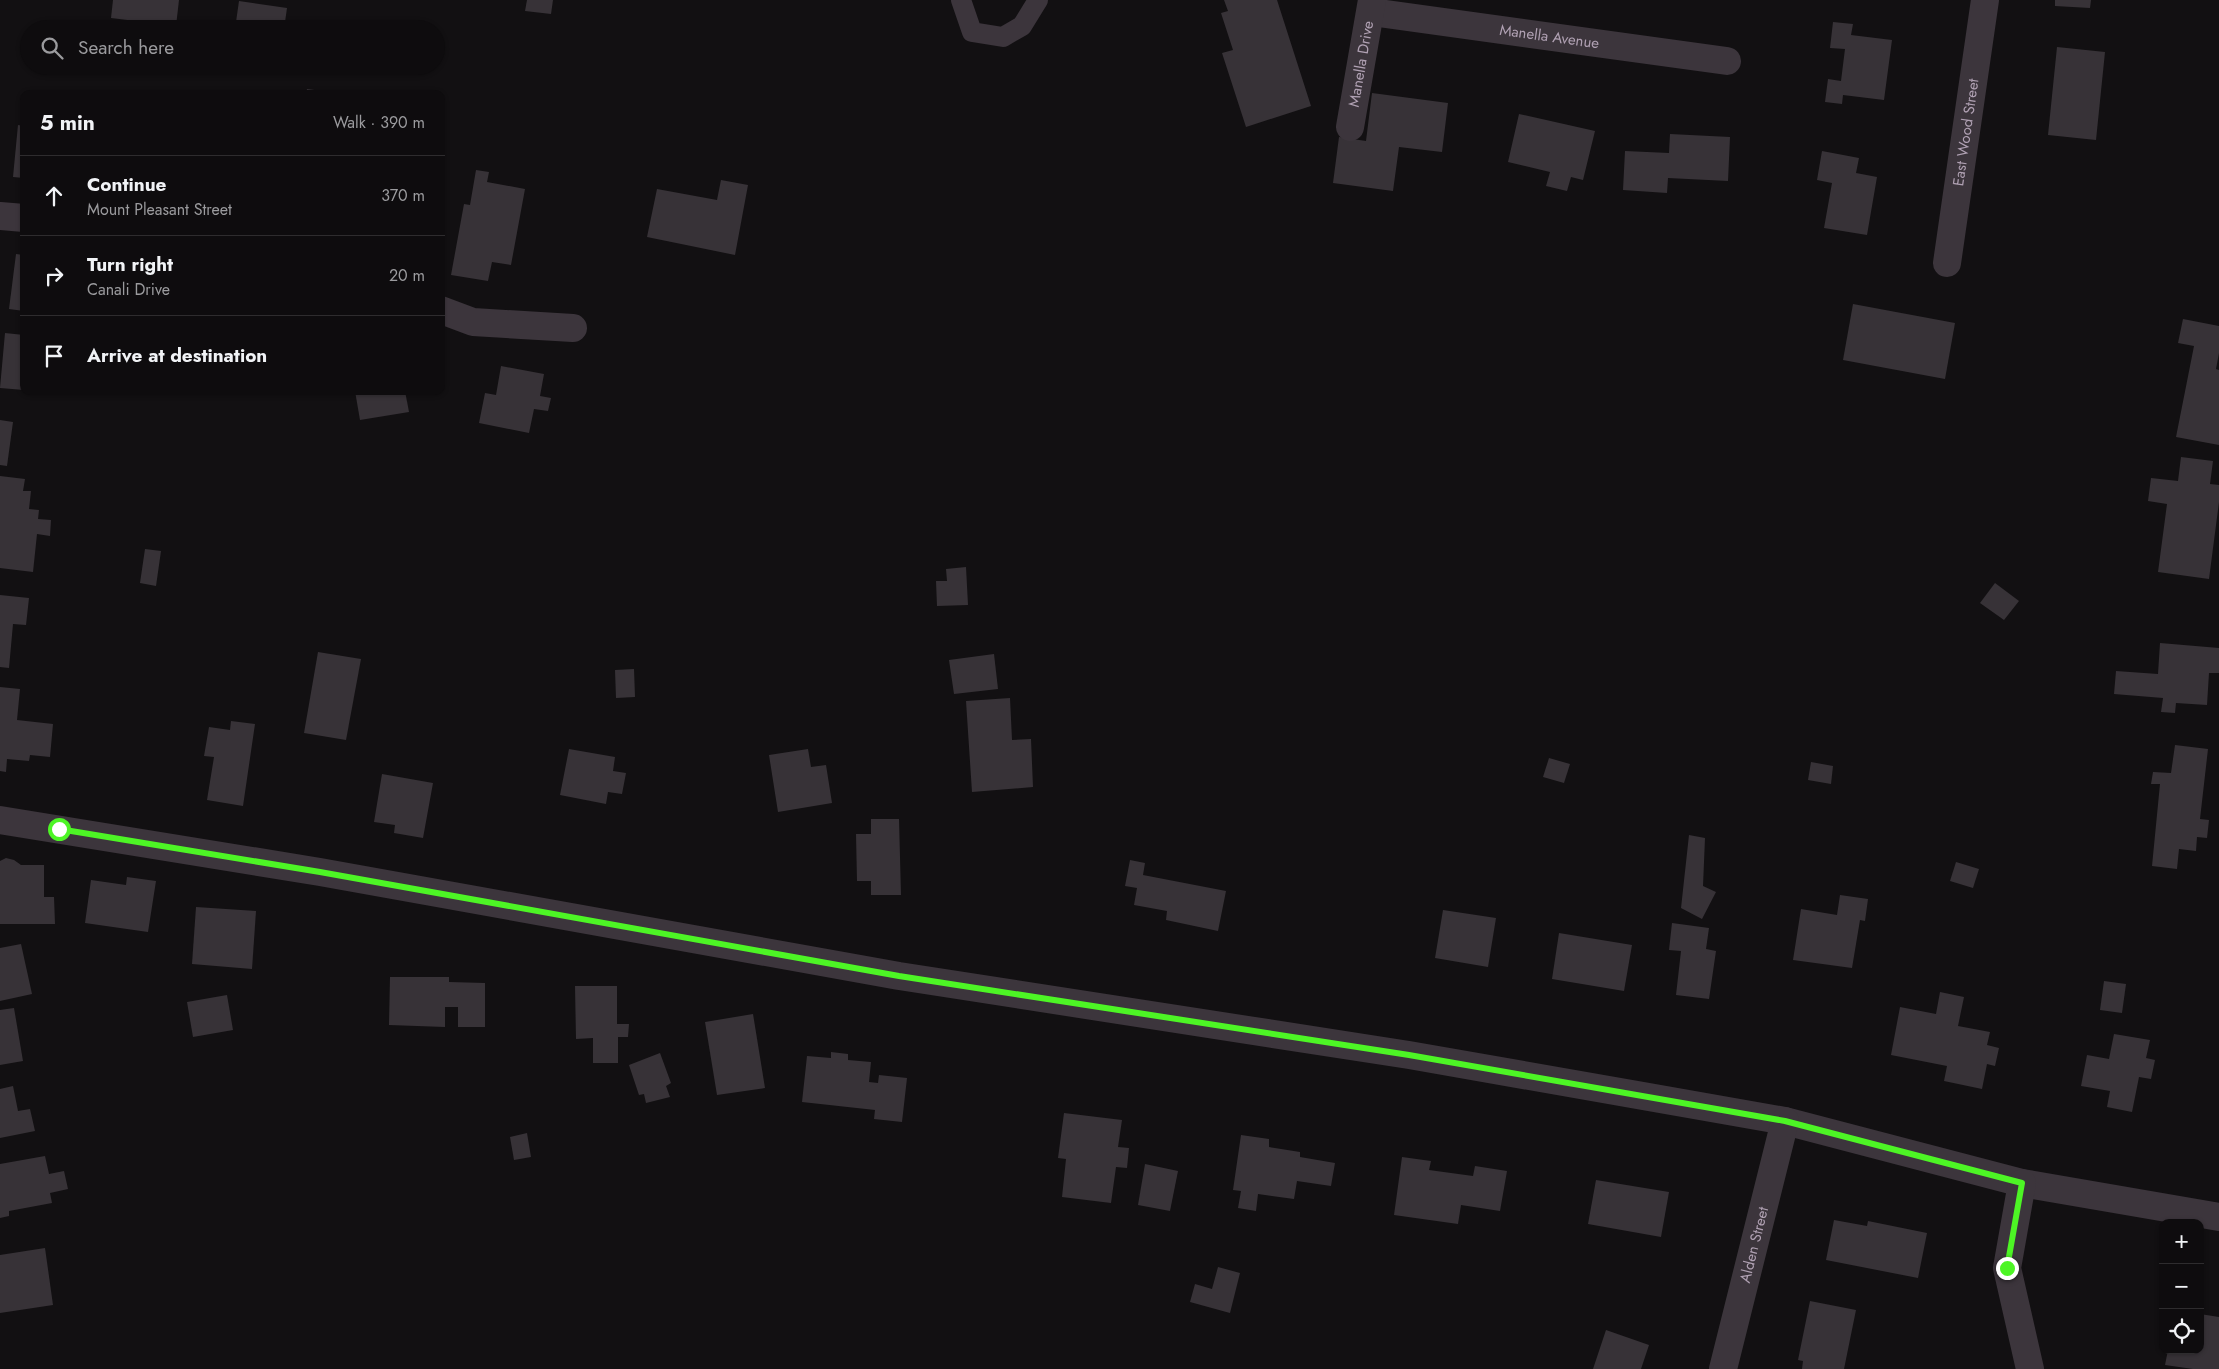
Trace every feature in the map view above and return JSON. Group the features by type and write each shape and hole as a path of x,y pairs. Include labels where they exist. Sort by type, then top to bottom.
{"street":[{"name":"East Wood Street","path":"1947,263 1985,0"},
{"name":"Manella Avenue","path":"1372,6 1727,61"},
{"name":"Manella Drive","path":"1350,127 1372,6"},
{"path":"0,216 20,218"},
{"path":"445,312 473,322 573,328"},
{"path":"0,820 320,872 899,976 1409,1055 1785,1121 2022,1183 2219,1218"},
{"name":"Alden Street","path":"1724,1369 1785,1121"},
{"path":"2022,1183 2007,1268 2030,1369"}],"lane":[{"path":"961,0 972,32 1003,36 1022,26 1038,0"}],"building":[{"path":"113,0 179,0 177,20 127,20 111,18"},
{"path":"527,0 553,0 551,14 525,11"},
{"path":"1224,0 1277,0 1311,106 1246,127 1222,53 1233,50 1221,13 1228,11"},
{"path":"2055,0 2091,0 2090,8 2055,6"},
{"path":"239,1 287,8 285,20 236,20"},
{"path":"1833,22 1853,24 1851,35 1892,40 1884,100 1843,95 1842,104 1825,102 1828,79 1841,81 1845,49 1830,48"},
{"path":"2057,47 2105,52 2096,140 2048,135"},
{"path":"1372,93 1448,103 1442,152 1399,147 1393,191 1333,183 1339,137 1366,141"},
{"path":"1519,114 1595,131 1583,180 1571,177 1567,191 1546,186 1550,172 1508,162"},
{"path":"18,125 20,125 20,178 13,177"},
{"path":"1670,134 1730,137 1728,181 1668,178 1667,193 1623,190 1625,151 1669,153"},
{"path":"1822,151 1859,158 1856,173 1877,177 1867,235 1824,228 1832,183 1817,180"},
{"path":"476,170 489,172 487,182 525,189 511,265 492,262 488,281 451,275 464,204 470,205"},
{"path":"721,180 748,185 735,255 647,237 657,189 717,200"},
{"path":"16,254 20,254 20,310 9,309"},
{"path":"1853,304 1955,323 1945,379 1843,360"},
{"path":"2183,319 2219,326 2219,353 2216,369 2219,370 2219,445 2176,437 2194,346 2178,343"},
{"path":"5,333 20,335 20,390 0,388"},
{"path":"501,366 544,374 540,396 551,398 548,411 534,409 529,433 479,423 485,393 496,395"},
{"path":"356,395 406,395 409,412 360,420"},
{"path":"0,420 13,422 7,466 0,465"},
{"path":"2181,457 2213,461 2210,484 2219,485 2219,502 2209,579 2158,572 2167,504 2148,501 2151,478 2178,481"},
{"path":"0,476 25,479 23,491 31,491 29,509 39,510 38,519 51,520 50,536 37,534 33,572 0,568"},
{"path":"145,549 161,551 156,586 140,583"},
{"path":"966,567 968,605 937,606 936,581 947,581 946,569"},
{"path":"1995,583 2019,601 2004,620 1980,603"},
{"path":"0,595 29,598 26,625 13,624 9,668 0,667"},
{"path":"2160,643 2219,648 2219,673 2209,673 2207,705 2176,703 2175,713 2161,712 2163,698 2114,694 2116,671 2158,674"},
{"path":"318,652 361,659 346,740 304,733"},
{"path":"994,654 998,689 954,694 949,660"},
{"path":"634,669 635,697 616,698 615,670"},
{"path":"0,687 20,689 17,720 53,724 50,757 30,755 29,761 7,759 6,772 0,771"},
{"path":"1010,698 1012,740 1031,739 1033,787 972,792 966,701"},
{"path":"231,721 255,724 243,806 207,800 214,757 204,756 209,727 230,730"},
{"path":"2175,745 2208,749 2200,819 2209,820 2207,838 2197,837 2196,851 2179,849 2177,869 2152,866 2160,784 2151,784 2153,772 2171,773"},
{"path":"569,749 615,757 613,771 626,773 622,794 608,792 606,804 560,795"},
{"path":"808,749 811,767 826,765 832,803 778,812 769,755"},
{"path":"1549,758 1570,764 1564,783 1543,777"},
{"path":"1811,762 1833,766 1831,784 1808,780"},
{"path":"382,774 433,783 423,838 394,833 395,825 374,822"},
{"path":"871,819 899,819 901,895 871,895 871,881 857,881 856,834 871,834"},
{"path":"1689,835 1705,838 1703,886 1716,892 1702,919 1681,908"},
{"path":"6,858 14,860 21,865 44,865 44,897 54,897 55,924 0,924 0,861"},
{"path":"1130,860 1145,863 1143,875 1226,891 1218,931 1166,920 1167,911 1134,905 1137,888 1125,886"},
{"path":"1956,862 1979,869 1973,888 1950,881"},
{"path":"127,877 156,881 148,932 85,923 91,880 126,885"},
{"path":"1840,895 1868,899 1865,921 1860,920 1852,968 1793,960 1801,909 1837,915"},
{"path":"196,907 256,911 252,969 192,964"},
{"path":"1443,910 1496,918 1488,967 1435,958"},
{"path":"1672,923 1709,928 1706,949 1716,951 1709,999 1676,995 1681,951 1669,950"},
{"path":"1559,933 1632,945 1624,991 1552,979"},
{"path":"21,944 32,994 0,1001 0,948"},
{"path":"390,977 449,977 449,982 485,983 485,1027 458,1027 458,1007 445,1007 445,1027 389,1025"},
{"path":"2104,981 2126,984 2122,1013 2100,1010"},
{"path":"575,986 617,986 617,1024 629,1024 628,1037 618,1037 618,1063 593,1063 593,1038 576,1039"},
{"path":"1940,992 1964,997 1958,1026 1990,1032 1987,1045 1999,1048 1995,1066 1987,1064 1982,1089 1944,1081 1947,1066 1891,1055 1900,1007 1936,1014"},
{"path":"227,995 233,1030 193,1037 187,1002"},
{"path":"14,1008 23,1061 0,1065 0,1010"},
{"path":"753,1014 765,1088 717,1095 705,1022"},
{"path":"2114,1034 2150,1040 2146,1058 2155,1060 2151,1079 2139,1077 2132,1112 2107,1107 2110,1091 2081,1086 2087,1055 2109,1059"},
{"path":"831,1052 848,1054 848,1060 871,1062 869,1082 878,1083 879,1075 907,1078 902,1122 874,1119 875,1110 802,1102 807,1056 831,1058"},
{"path":"660,1053 671,1083 666,1086 670,1097 646,1103 644,1094 639,1095 629,1065"},
{"path":"13,1086 18,1111 30,1109 35,1131 0,1138 0,1089"},
{"path":"1064,1113 1122,1120 1118,1147 1129,1148 1127,1168 1116,1167 1111,1203 1062,1197 1066,1159 1058,1158"},
{"path":"527,1133 531,1157 514,1160 510,1137"},
{"path":"1241,1135 1269,1139 1269,1147 1300,1152 1300,1157 1335,1163 1331,1186 1297,1181 1294,1199 1258,1194 1256,1211 1238,1208 1241,1191 1233,1190"},
{"path":"45,1156 49,1174 64,1171 68,1189 50,1193 52,1203 9,1211 9,1216 0,1218 0,1164"},
{"path":"1402,1157 1431,1161 1429,1170 1473,1176 1475,1166 1507,1171 1500,1211 1461,1205 1458,1224 1394,1215"},
{"path":"1145,1164 1178,1171 1170,1211 1138,1205"},
{"path":"1596,1180 1669,1192 1661,1237 1588,1224"},
{"path":"1834,1220 1867,1226 1868,1221 1927,1233 1918,1278 1826,1260"},
{"path":"45,1248 53,1305 0,1313 0,1255"},
{"path":"1218,1267 1240,1273 1230,1313 1190,1302 1195,1284 1212,1289"},
{"path":"1810,1301 1856,1310 1844,1369 1802,1369 1803,1361 1798,1360"},
{"path":"2204,1315 2219,1317 2219,1369 2193,1369 2165,1365 2167,1354 2204,1354"},
{"path":"1606,1330 1649,1345 1641,1369 1593,1369"}],"route":[{"path":"59,829 320,872 899,976 1409,1055 1785,1121 2022,1183 2007,1268"}]}
